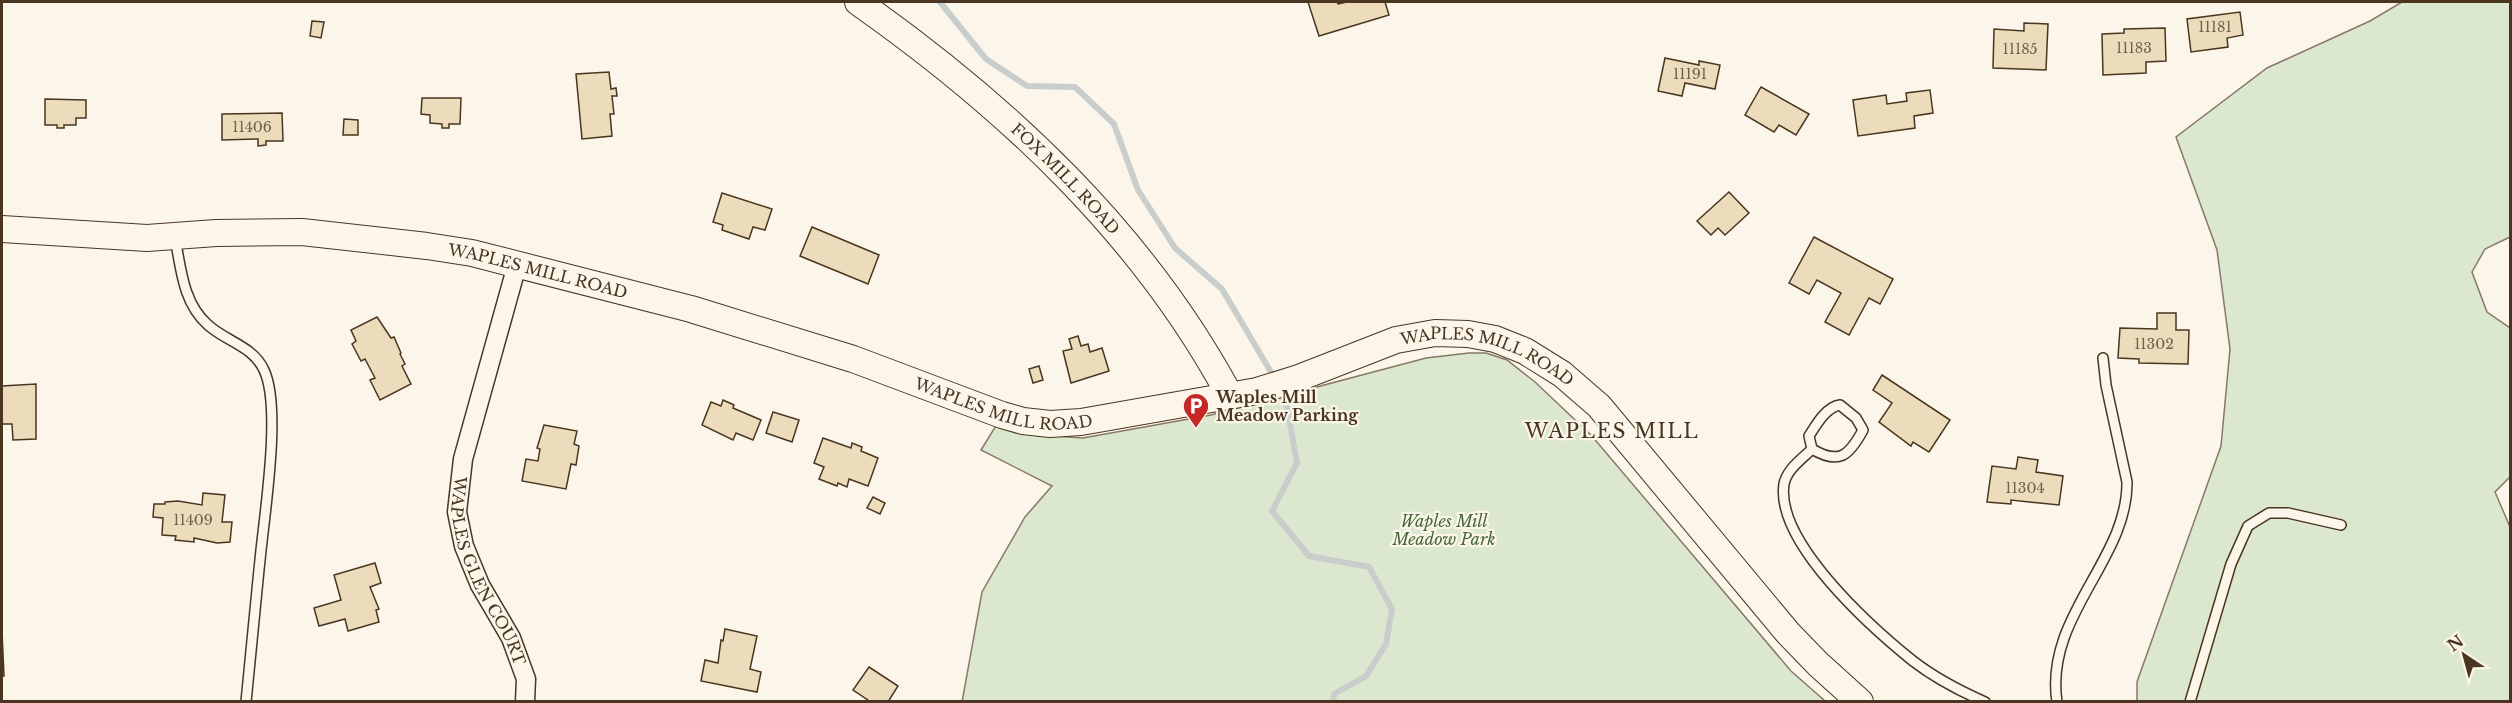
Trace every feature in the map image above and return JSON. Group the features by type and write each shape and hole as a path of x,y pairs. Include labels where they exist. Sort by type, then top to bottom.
{"main road":[{"name":"FOX MILL ROAD","path":"858,2 959,79 1014,126 1075,184 1148,268 1168,295 1196,335 1230,396"},
{"name":"WAPLES MILL ROAD","path":"2,229 147,238 302,232 472,253 691,309 853,359 995,413 1023,421 1050,424 1081,422 1257,391 1296,379 1396,340 1425,334 1477,335 1495,339 1525,351 1562,374 1599,406 1788,633 1860,702"}],"street":[{"name":"WAPLES GLEN COURT","path":"518,265 463,459 457,512 464,546 480,585 511,638 523,671 525,702"}],"lane":[{"path":"175,236 187,298 208,325 241,344 257,358 264,369 270,387 273,408 246,702"},
{"path":"2057,702 2055,678 2063,639 2076,607 2111,543 2124,509 2127,493 2127,482 2106,384 2103,358"},
{"path":"1840,405 1846,409 1856,418 1863,430 1848,454 1837,458 1824,456 1812,448 1809,436 1824,415 1835,406 1840,405"},
{"path":"1812,448 1790,470 1784,482 1783,496 1786,514 1796,536 1819,569 1845,598 1914,662 1958,689 1985,702"},
{"path":"2190,702 2231,564 2248,526 2269,513 2288,513 2341,525"}],"green space":[{"path":"2402,2 2510,2 2510,237 2485,249 2472,272 2487,312 2510,328 2510,477 2495,492 2510,527 2510,701 2137,702 2137,682 2221,446 2230,349 2217,250 2176,137 2267,68 2370,21"},
{"name":"Waples Mill Meadow Park","path":"1486,353 1507,360 1535,382 1591,435 1791,671 1825,701 962,702 982,592 1025,517 1052,486 981,450 997,424 1039,435 1083,438 1211,415 1426,358"}],"building":[{"path":"1308,2 1337,2 1338,4 1385,2 1389,15 1319,36"},
{"path":"2240,12 2243,35 2227,38 2228,47 2191,52 2187,19"},
{"path":"312,21 324,22 321,38 310,36"},
{"path":"2024,23 2048,24 2046,70 1993,68 1994,29 2024,31"},
{"path":"2165,28 2166,61 2146,62 2146,73 2103,75 2102,34 2124,33 2124,29"},
{"path":"1665,58 1699,65 1699,61 1720,65 1715,89 1685,83 1682,96 1658,91"},
{"path":"609,72 611,89 616,88 617,96 612,96 614,114 610,114 612,136 582,139 576,74"},
{"path":"1761,87 1809,114 1796,135 1779,125 1774,132 1745,115"},
{"path":"1930,90 1933,113 1914,116 1915,128 1858,136 1853,100 1886,95 1887,104 1907,101 1906,93"},
{"path":"422,98 461,98 460,124 449,124 449,128 442,128 442,124 430,123 430,115 421,114"},
{"path":"45,99 86,100 86,118 76,118 76,125 64,125 64,128 57,128 57,125 45,125"},
{"path":"282,113 283,141 266,141 266,145 258,146 258,139 222,140 222,114"},
{"path":"344,119 358,120 358,135 343,135"},
{"path":"1729,192 1749,213 1725,235 1718,228 1711,235 1697,221"},
{"path":"722,193 772,209 765,230 753,227 749,239 722,230 723,225 713,222"},
{"path":"812,227 879,255 868,284 800,256"},
{"path":"1814,237 1893,279 1880,304 1869,298 1849,335 1825,322 1841,293 1817,280 1809,294 1789,283"},
{"path":"2157,313 2176,313 2176,330 2189,330 2188,364 2139,363 2139,359 2118,358 2120,328 2157,329"},
{"path":"377,317 391,338 394,337 405,364 402,366 411,384 380,400 370,380 375,378 365,359 361,361 352,344 356,341 351,330"},
{"path":"1078,336 1081,346 1088,344 1090,352 1102,348 1109,371 1071,383 1063,351 1072,349 1069,339"},
{"path":"1039,366 1043,380 1033,383 1029,369"},
{"path":"1882,375 1950,420 1929,452 1913,442 1911,446 1879,422 1892,403 1873,390"},
{"path":"36,384 36,439 13,440 12,424 2,424 2,386"},
{"path":"723,400 734,405 733,408 761,420 753,440 736,433 733,440 702,425 711,402 721,406"},
{"path":"773,412 799,420 792,442 766,433"},
{"path":"544,425 577,431 574,444 579,446 576,465 571,464 566,489 522,481 526,459 538,461 540,449 537,448"},
{"path":"823,438 851,448 852,443 862,447 861,451 878,458 868,486 849,479 847,487 838,483 837,486 819,479 824,467 814,463"},
{"path":"2018,457 2038,460 2036,472 2063,476 2059,505 2011,500 2011,504 1987,502 1992,466 2016,469"},
{"path":"203,493 225,495 222,522 232,522 230,542 217,543 194,538 194,542 175,540 176,536 162,535 163,518 153,517 154,504 178,501 202,505"},
{"path":"873,497 885,503 880,514 867,508"},
{"path":"375,563 381,583 370,587 379,609 376,610 379,622 348,631 345,619 319,626 314,608 341,600 334,575"},
{"path":"725,629 757,636 750,669 761,672 757,692 701,681 705,660 718,663"},
{"path":"2,631 4,676 2,676"},
{"path":"869,667 898,686 888,702 871,702 853,690"}],"waterway":[{"path":"940,2 986,59 1027,86 1075,87 1114,124 1138,190 1175,248 1222,289 1275,379"},
{"path":"1280,391 1287,407 1297,463 1272,511 1309,556 1369,567 1392,609 1386,644 1366,676 1334,694 1333,702"}],"place":[{"name":"Waples Mill Meadow Parking","path":"1196,429"}],"district":[{"name":"WAPLES MILL","path":"1612,431"}]}
